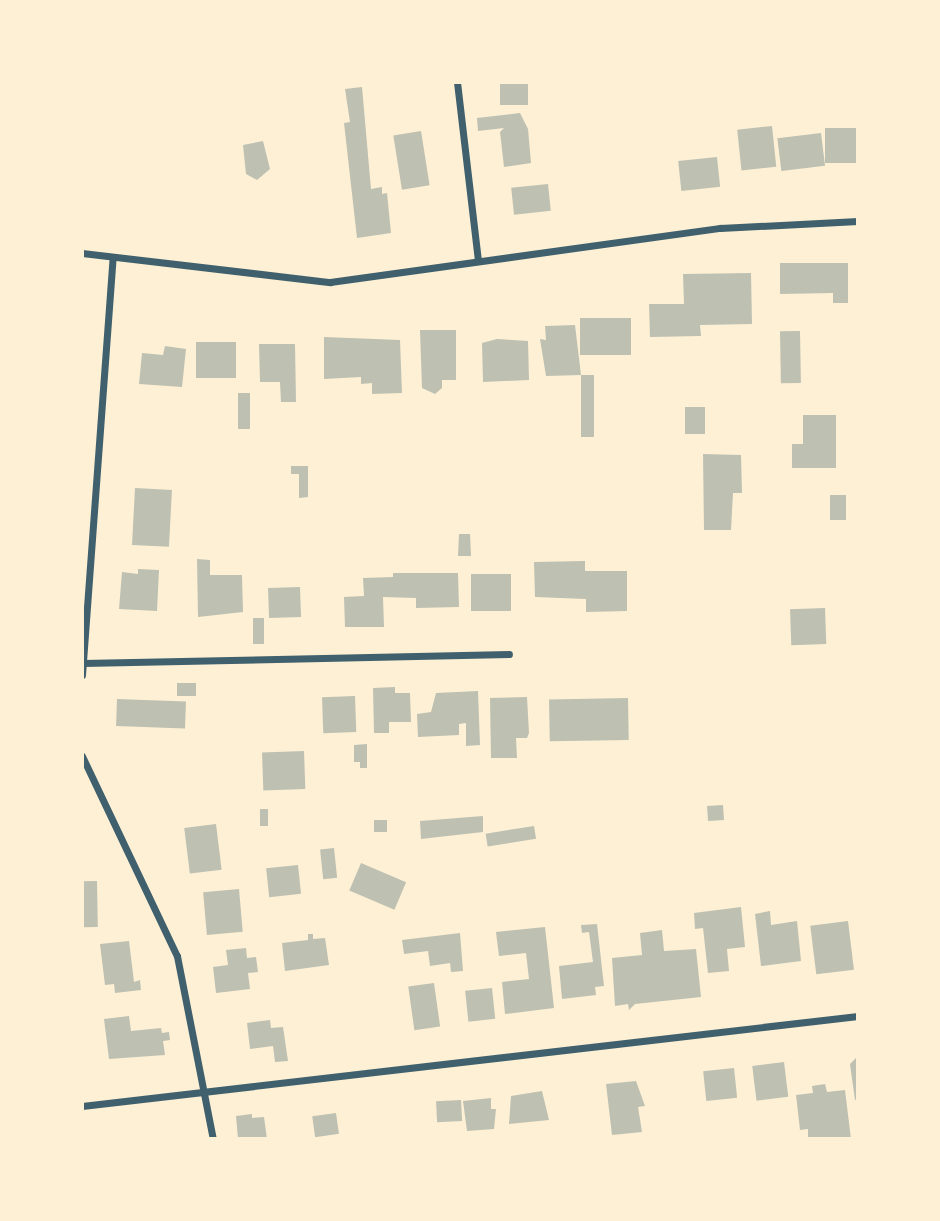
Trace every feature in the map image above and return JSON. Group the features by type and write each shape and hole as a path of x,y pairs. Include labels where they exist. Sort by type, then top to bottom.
{"street":[{"path":"457,82 478,261"},
{"path":"82,253 330,282 720,228 858,221"},
{"path":"82,674 113,257"},
{"path":"83,663 509,654"},
{"path":"82,756 177,956 214,1139"},
{"path":"82,1106 205,1094 858,1016"}],"building":[{"path":"500,82 528,82 528,105 500,105"},
{"path":"362,87 371,189 382,187 382,194 387,193 391,233 357,238 344,123 350,122 345,89"},
{"path":"520,113 528,129 531,163 504,167 500,132 504,128 478,131 477,118"},
{"path":"772,126 776,167 741,170 737,130"},
{"path":"825,128 858,128 858,163 825,163"},
{"path":"421,131 430,185 402,190 393,135"},
{"path":"821,133 825,166 781,171 777,138"},
{"path":"263,141 270,169 257,180 246,174 243,145"},
{"path":"717,157 720,187 681,191 678,161"},
{"path":"548,184 551,211 514,215 511,188"},
{"path":"780,263 848,263 848,303 833,303 833,293 780,294"},
{"path":"751,273 752,324 700,325 701,336 650,337 649,304 684,304 683,274"},
{"path":"580,318 631,318 631,355 580,355"},
{"path":"575,325 581,375 546,376 540,339 546,340 545,326"},
{"path":"420,330 456,330 456,380 442,380 442,388 435,394 422,388"},
{"path":"780,331 800,331 801,383 781,383"},
{"path":"324,337 400,340 402,393 372,394 372,383 361,384 361,377 324,379"},
{"path":"497,339 528,341 529,380 483,382 482,343"},
{"path":"196,342 236,342 236,378 196,378"},
{"path":"259,344 295,344 296,402 281,402 280,382 260,382"},
{"path":"165,346 186,349 182,387 139,384 142,353 163,355"},
{"path":"581,375 594,375 594,437 581,437"},
{"path":"238,393 250,393 250,429 238,429"},
{"path":"685,407 705,407 705,434 685,434"},
{"path":"803,415 836,415 836,468 792,468 792,444 803,444"},
{"path":"703,454 741,455 742,493 733,493 731,530 704,530"},
{"path":"291,466 308,466 308,497 299,498 299,474 291,474"},
{"path":"135,488 172,490 169,547 132,545"},
{"path":"830,495 846,495 846,520 830,520"},
{"path":"459,534 470,534 471,556 458,556"},
{"path":"197,559 210,560 210,575 242,575 243,612 198,617"},
{"path":"585,561 585,571 627,571 627,611 586,612 586,599 535,597 534,562"},
{"path":"138,569 159,570 157,611 119,609 122,572 138,574"},
{"path":"393,573 458,573 459,607 416,608 416,598 383,597 384,627 345,627 344,597 364,596 363,578 393,577"},
{"path":"471,574 511,574 511,611 471,611"},
{"path":"300,587 301,617 269,618 268,588"},
{"path":"825,608 826,644 791,645 790,609"},
{"path":"253,618 264,618 264,644 253,644"},
{"path":"177,683 196,683 196,696 177,696"},
{"path":"395,687 395,693 410,693 411,722 389,722 389,733 374,733 373,688"},
{"path":"478,691 480,745 466,746 466,723 459,724 459,735 418,737 417,714 431,712 436,693"},
{"path":"355,696 356,732 323,733 322,697"},
{"path":"527,697 529,733 527,738 516,738 517,758 491,758 490,698"},
{"path":"628,698 629,740 550,741 549,699"},
{"path":"117,699 186,701 185,728 116,726"},
{"path":"367,744 367,768 360,768 360,762 354,762 354,745"},
{"path":"304,751 305,789 263,790 262,752"},
{"path":"723,805 724,820 708,821 707,806"},
{"path":"260,809 268,809 268,826 260,826"},
{"path":"483,816 483,832 421,839 420,821"},
{"path":"374,820 387,820 387,832 374,832"},
{"path":"216,824 222,870 190,874 184,828"},
{"path":"534,826 536,839 488,847 486,834"},
{"path":"334,848 337,878 323,879 320,849"},
{"path":"361,863 406,882 394,910 349,891"},
{"path":"298,865 301,894 269,897 266,868"},
{"path":"82,881 97,881 98,927 83,927"},
{"path":"239,889 243,932 207,935 203,892"},
{"path":"741,907 745,947 727,949 729,971 708,973 703,928 695,929 694,913"},
{"path":"770,911 771,925 797,921 801,961 761,966 755,914"},
{"path":"848,921 854,970 816,974 810,926"},
{"path":"597,924 604,986 595,987 596,995 562,999 559,966 593,962 589,932 582,933 581,925"},
{"path":"545,927 554,1008 505,1014 502,982 529,979 526,953 499,956 496,932"},
{"path":"662,930 664,951 696,949 701,997 635,1004 629,1010 628,1004 615,1006 612,958 642,955 640,933"},
{"path":"460,933 463,971 451,972 450,963 430,966 428,951 404,954 402,940"},
{"path":"308,934 313,934 313,939 325,938 329,965 285,971 282,943 308,940"},
{"path":"129,941 134,982 140,980 141,990 115,993 114,984 105,985 100,944"},
{"path":"246,948 247,958 256,957 258,972 248,973 250,989 216,993 213,967 228,965 226,950"},
{"path":"434,983 440,1027 414,1030 408,987"},
{"path":"492,988 495,1019 468,1022 465,991"},
{"path":"129,1016 131,1031 161,1028 162,1033 169,1032 170,1040 163,1041 165,1055 109,1059 104,1019"},
{"path":"270,1020 271,1028 283,1027 288,1061 275,1062 273,1046 250,1049 247,1023"},
{"path":"858,1056 858,1099 855,1100 850,1064"},
{"path":"784,1062 788,1097 757,1101 752,1066"},
{"path":"734,1068 737,1098 706,1101 703,1071"},
{"path":"636,1081 645,1106 638,1107 642,1132 612,1135 606,1084"},
{"path":"825,1084 827,1092 845,1090 851,1139 808,1139 808,1129 800,1130 796,1095 813,1093 812,1086"},
{"path":"542,1091 549,1120 509,1124 511,1096"},
{"path":"491,1098 491,1109 496,1109 494,1129 467,1131 463,1101"},
{"path":"461,1100 462,1121 437,1122 436,1101"},
{"path":"336,1113 339,1134 315,1137 312,1116"},
{"path":"252,1114 252,1118 264,1117 267,1139 238,1139 236,1116"}]}
